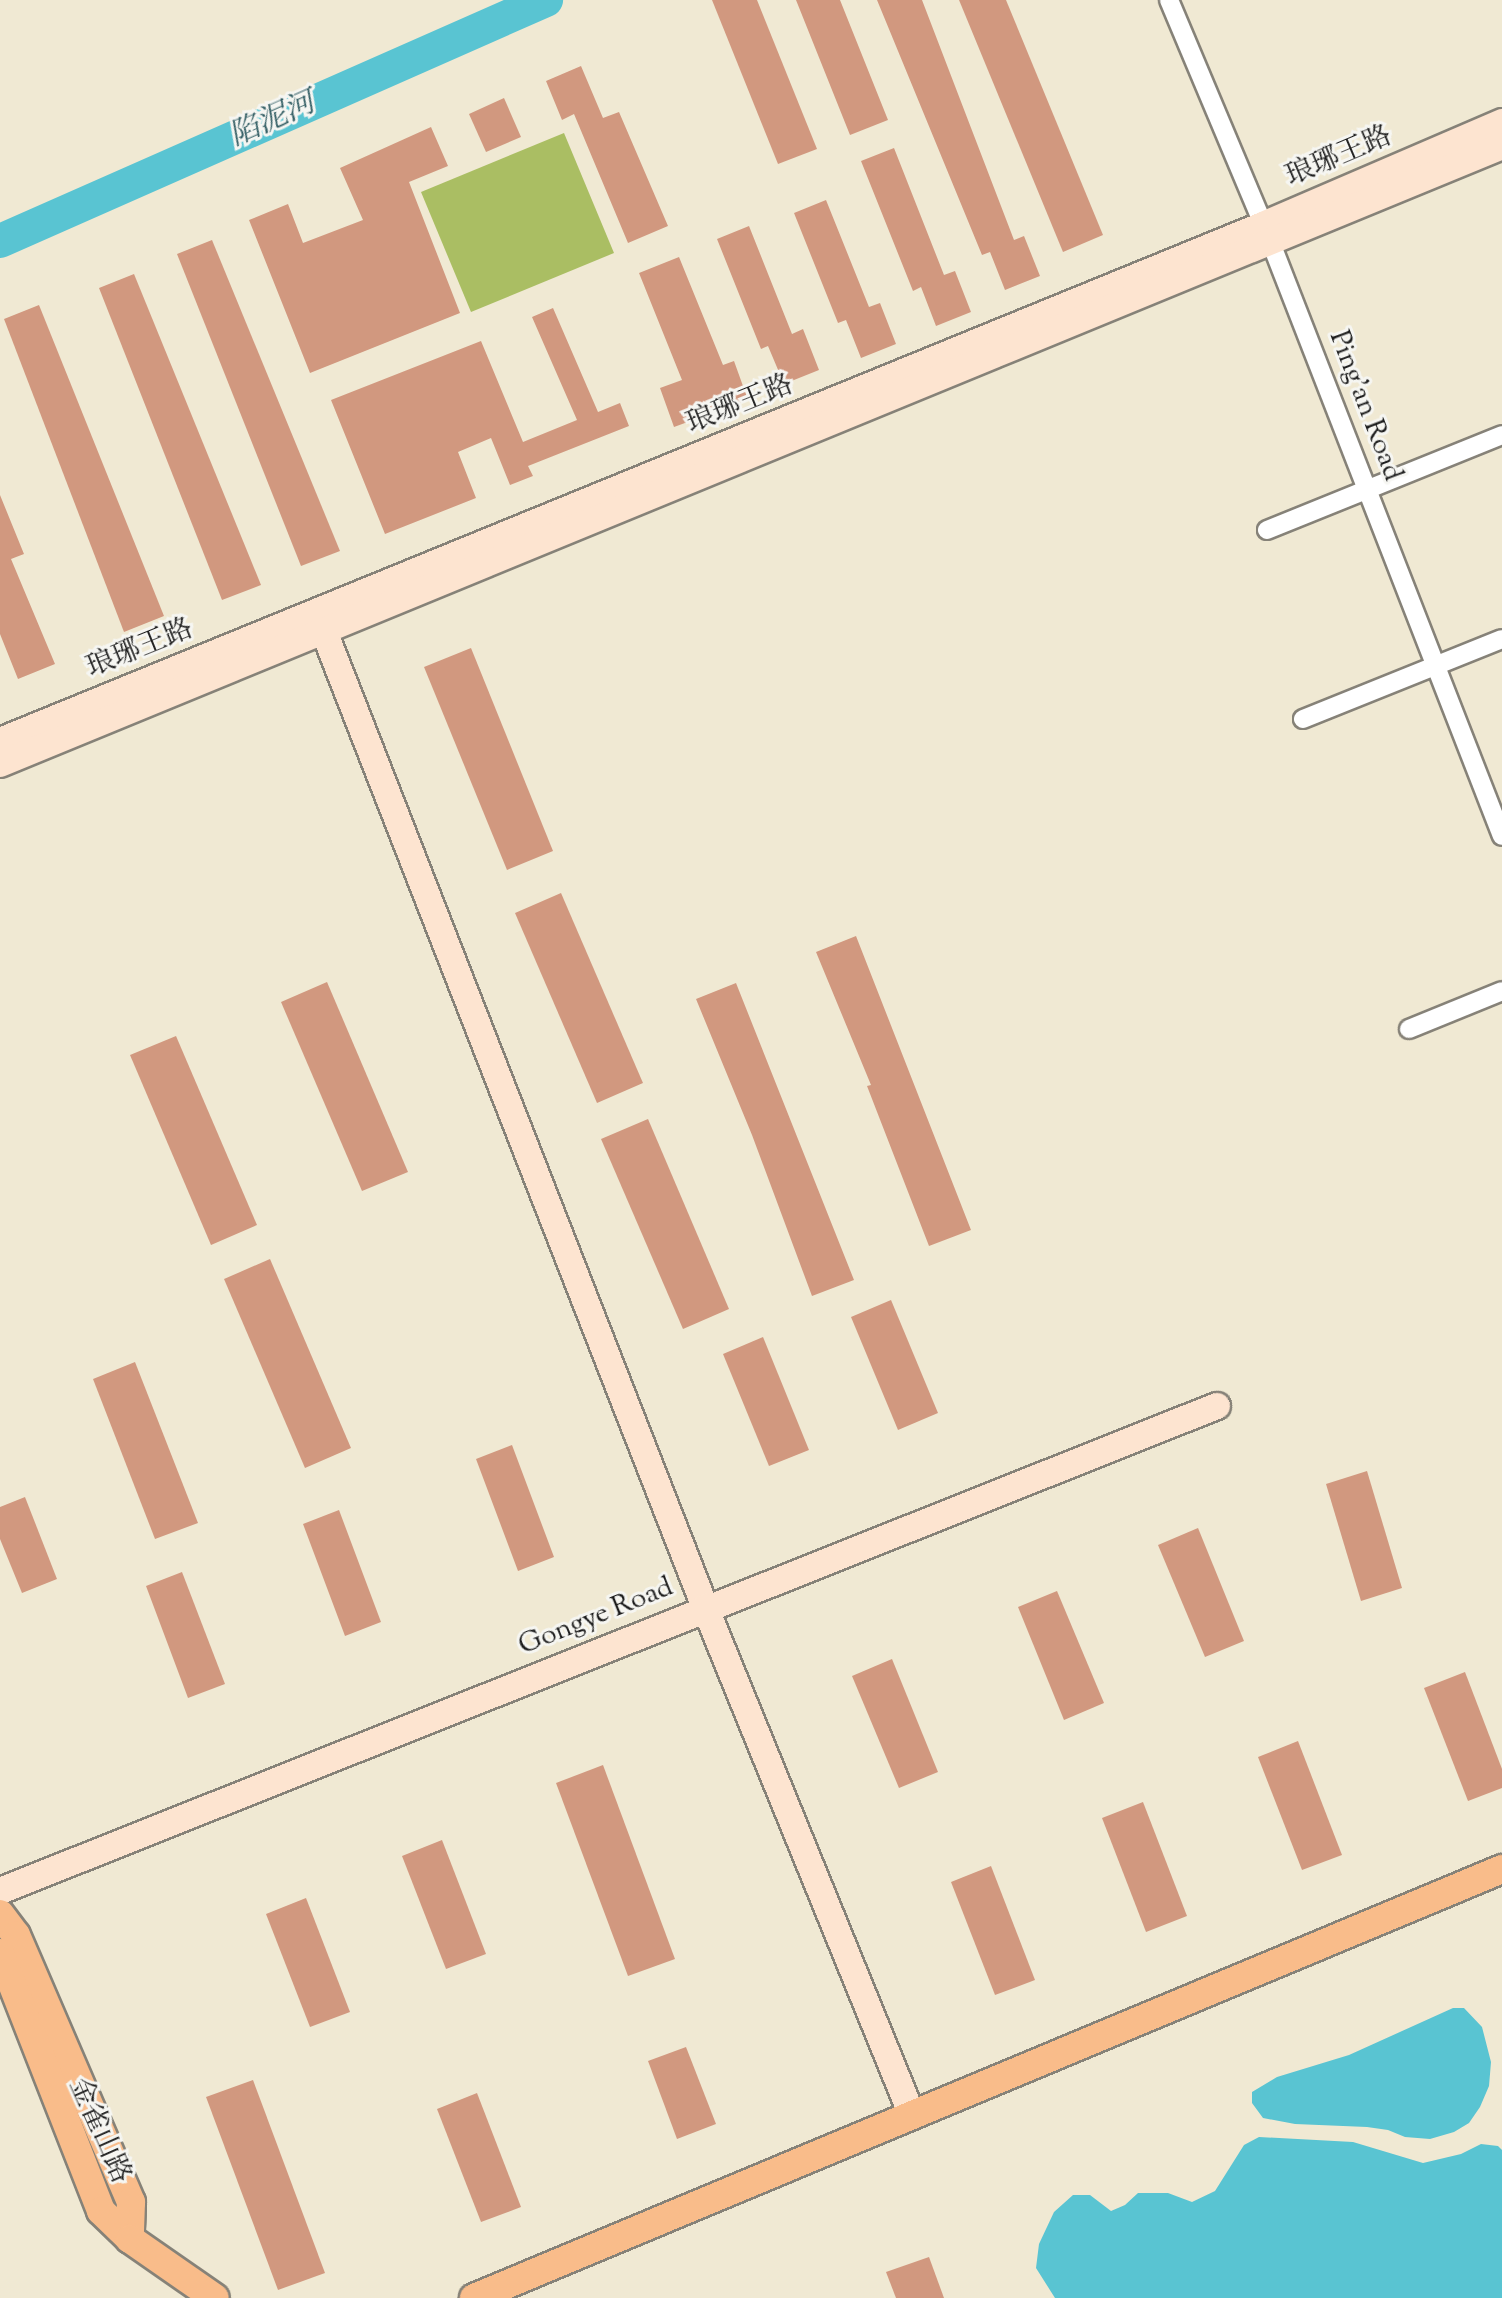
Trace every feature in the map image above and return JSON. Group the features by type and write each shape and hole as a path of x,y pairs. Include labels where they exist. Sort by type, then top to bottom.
{"main road":[{"name":"琅琊王路","path":"1267,234 1502,122"},
{"name":"琅琊王路","path":"0,764 321,622 1267,234 1502,146"},
{"name":"琅琊王路","path":"0,741 321,622"},
{"path":"321,622 705,1607 912,2115"},
{"name":"Gongye Road","path":"0,1891 705,1607 1217,1406"},
{"path":"474,2298 1502,1869"},
{"name":"金雀山路","path":"0,1914 16,1935 131,2202 130,2239"},
{"name":"金雀山路","path":"0,1953 101,2211 130,2239"},
{"path":"130,2239 215,2298"}],"street":[{"name":"Ping'an Road","path":"1169,0 1267,234 1502,836"},
{"path":"1267,530 1366,487 1502,435"},
{"path":"1303,719 1502,639"},
{"path":"1409,1029 1502,991"}],"green space":[{"path":"564,133 614,253 471,312 421,192"}],"water":[{"path":"1453,2008 1464,2008 1482,2027 1491,2062 1489,2086 1480,2107 1469,2123 1454,2132 1430,2139 1405,2137 1388,2130 1367,2127 1295,2124 1263,2118 1252,2103 1252,2092 1277,2077 1349,2055"},
{"path":"1259,2137 1353,2142 1423,2163 1461,2154 1481,2144 1498,2146 1502,2150 1502,2298 1055,2298 1036,2268 1039,2244 1054,2212 1073,2195 1090,2195 1111,2211 1125,2205 1138,2193 1168,2193 1192,2202 1215,2191 1244,2145"}],"building":[{"path":"712,0 757,0 817,149 778,164"},
{"path":"796,0 840,0 888,120 850,135"},
{"path":"877,0 922,0 1014,240 1024,236 1040,276 1005,290 990,252 982,255"},
{"path":"959,0 1006,0 1103,235 1063,252"},
{"path":"581,66 603,118 619,112 668,226 628,243 574,114 562,120 546,81"},
{"path":"504,98 521,137 486,152 469,114"},
{"path":"431,127 448,166 409,182 460,313 310,373 249,220 288,204 303,243 363,220 340,168"},
{"path":"894,148 944,275 955,271 971,312 936,326 921,287 913,291 861,161"},
{"path":"826,200 869,307 880,303 896,344 861,358 846,320 838,323 794,213"},
{"path":"749,226 792,334 803,329 819,370 784,384 768,346 761,349 717,239"},
{"path":"212,240 340,551 301,566 177,254"},
{"path":"679,257 723,365 734,361 748,400 674,427 660,388 682,380 639,273"},
{"path":"134,274 261,585 222,600 99,288"},
{"path":"39,305 164,616 124,632 4,319"},
{"path":"553,308 598,412 620,403 629,426 528,466 533,476 510,485 491,438 458,452 476,498 385,534 331,400 481,341 523,442 577,420 532,317"},
{"path":"0,495 24,554 11,559 55,664 18,679 0,634"},
{"path":"471,648 553,851 507,870 424,667"},
{"path":"561,893 643,1083 597,1103 515,913"},
{"path":"856,936 971,1230 929,1246 867,1086 871,1085 816,952"},
{"path":"327,982 408,1172 362,1191 281,1002"},
{"path":"736,983 854,1280 812,1296 752,1135 696,999"},
{"path":"176,1036 257,1225 211,1245 130,1055"},
{"path":"648,1119 729,1309 683,1329 601,1139"},
{"path":"270,1259 351,1448 305,1468 224,1279"},
{"path":"891,1300 938,1413 898,1430 851,1317"},
{"path":"763,1337 809,1450 769,1466 723,1354"},
{"path":"135,1362 198,1523 155,1539 93,1379"},
{"path":"512,1445 554,1557 518,1571 476,1459"},
{"path":"1367,1471 1402,1588 1361,1601 1326,1484"},
{"path":"25,1497 57,1579 22,1593 0,1539 0,1507"},
{"path":"339,1510 381,1622 345,1636 303,1524"},
{"path":"1198,1528 1244,1641 1205,1657 1158,1545"},
{"path":"182,1572 225,1684 188,1698 146,1586"},
{"path":"1057,1591 1104,1703 1064,1720 1018,1607"},
{"path":"892,1659 938,1772 899,1788 852,1676"},
{"path":"1465,1672 1502,1769 1502,1788 1468,1801 1424,1688"},
{"path":"1298,1741 1342,1855 1302,1870 1258,1757"},
{"path":"603,1765 675,1959 628,1976 556,1783"},
{"path":"1143,1802 1187,1916 1146,1932 1102,1818"},
{"path":"442,1840 486,1954 446,1969 402,1856"},
{"path":"991,1866 1035,1980 995,1995 951,1882"},
{"path":"306,1898 350,2012 310,2027 266,1914"},
{"path":"686,2047 716,2124 677,2139 648,2061"},
{"path":"253,2080 325,2273 278,2290 206,2097"},
{"path":"477,2093 521,2207 481,2222 437,2109"},
{"path":"929,2257 944,2298 896,2298 886,2272"}],"waterway":[{"name":"陷泥河","path":"0,241 546,0"}]}
